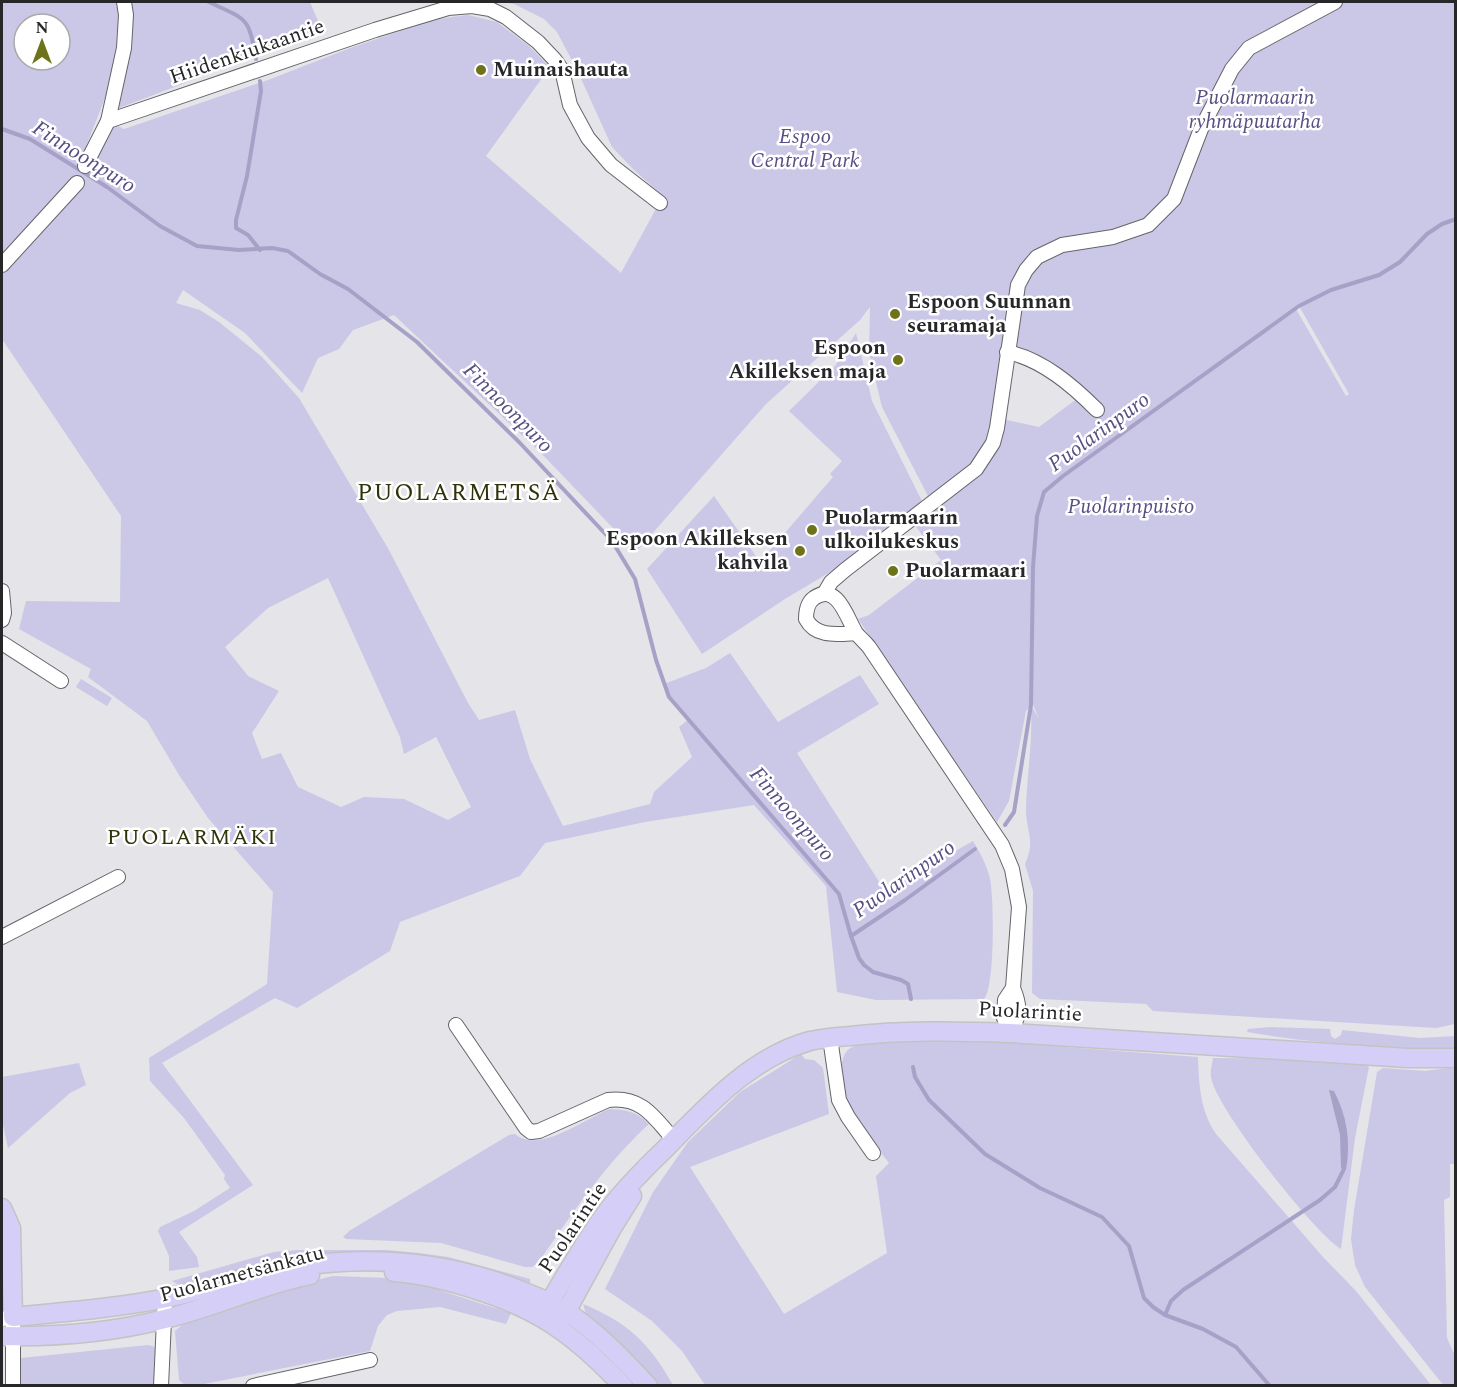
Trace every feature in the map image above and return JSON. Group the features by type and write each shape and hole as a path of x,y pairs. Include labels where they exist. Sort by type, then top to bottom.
{"main road":[{"name":"Puolarintie","path":"546,1310 600,1221 646,1167 732,1085 772,1057 809,1041 878,1033 934,1031 1010,1033 1408,1058 1455,1058"},
{"name":"Puolarintie","path":"562,1320 636,1189 646,1167"},
{"path":"2,1208 11,1228 7,1318"},
{"name":"Puolarmetsänkatu","path":"7,1318 165,1298 298,1266 335,1262 392,1261 462,1270 488,1278 562,1320"},
{"name":"Puolarmetsänkatu","path":"8,1336 39,1336 165,1319 298,1278 342,1271 403,1273 447,1282 546,1310"},
{"path":"562,1320 623,1386"},
{"path":"562,1320 616,1352 648,1386"}],"street":[{"path":"85,166 108,121 124,48 126,15 123,2"},
{"path":"856,633 822,633 810,626 806,619 808,605 812,600 824,594 831,582 845,570 976,469 993,443 1018,285 1026,270 1037,257 1062,245 1113,237 1148,225 1174,199 1201,129 1232,69 1249,48 1335,2"},
{"name":"Hiidenkiukaantie","path":"108,121 375,30 448,8 472,6 490,9 506,17 538,42 562,70 570,105 588,138 611,165 660,203"},
{"path":"2,265 77,183"},
{"path":"1007,352 1020,354 1041,366 1076,390 1097,410"},
{"path":"2,591 4,613 2,620"},
{"path":"824,594 833,596 841,602 856,633 869,647 1006,853 1012,869 1019,907 1013,988 1019,1001 1018,1019 1010,1033"},
{"path":"2,643 61,681"},
{"path":"2,937 118,876"},
{"path":"456,1025 522,1123 531,1132 539,1131 608,1100 617,1099 632,1100 648,1110 674,1140"},
{"path":"830,1038 839,1100 873,1153"},
{"path":"161,1386 165,1298"},
{"path":"7,1318 13,1386"},
{"path":"253,1386 370,1360"}],"green space":[{"path":"2,2 117,2 121,30 110,85 80,162 108,121 124,129 436,19 468,15 497,22 529,46 550,67 486,156 621,273 663,196 612,147 557,32 544,19 514,4 503,2 1455,2 1455,1024 1436,1028 1153,1011 1146,1004 1040,999 1032,993 1033,891 1025,864 1030,848 1026,809 1031,705 1039,719 1030,697 1030,707 1026,711 1009,801 997,822 858,619 869,615 941,560 914,524 930,500 882,407 869,353 870,307 860,320 766,404 636,552 541,453 394,315 353,330 339,349 318,358 302,393 245,333 183,290 176,303 200,310 219,322 262,357 299,398 389,550 479,720 515,710 530,759 563,826 650,804 654,792 692,757 679,727 689,719 669,697 664,684 706,668 730,653 778,722 860,675 879,704 797,753 885,891 973,841 990,879 993,942 988,991 984,999 876,1000 837,992 826,886 754,805 645,822 545,843 520,876 400,922 390,951 297,1008 275,998 162,1063 253,1185 179,1232 197,1257 199,1267 169,1271 169,1256 158,1231 160,1227 194,1211 230,1188 224,1179 225,1175 184,1118 150,1081 149,1058 267,984 273,892 208,818 147,721 88,677 91,669 19,629 26,601 120,602 121,516 2,339","holes":["1299,306 1349,394 1346,396 1296,309","999,359 1019,360 1078,398 1039,427 1007,420 995,409","328,578 400,737 404,754 436,737 471,807 448,820 404,799 364,797 341,807 298,787 281,753 262,759 252,733 279,691 248,676 225,647 268,608"]},
{"path":"130,2 310,2 322,31 119,108 132,28"},
{"path":"856,333 872,401 922,501 847,562 785,599 702,654 647,569 714,496 760,562 833,477 830,474 842,461 789,411 835,366"},
{"path":"81,679 112,698 107,706 76,687"},
{"path":"1270,1027 1330,1029 1331,1036 1335,1039 1341,1035 1342,1030 1420,1038 1455,1036 1455,1049 1351,1045 1247,1032 1248,1029"},
{"path":"889,1040 973,1040 1198,1057 1204,1106 1216,1134 1323,1257 1356,1291 1431,1385 705,1385 682,1351 652,1321 605,1289 653,1192 688,1142 740,1092 801,1054 805,1059 814,1060 823,1068 829,1114 690,1167 784,1314 887,1253 876,1176 889,1163 852,1112 843,1083 844,1055 849,1049 858,1045"},
{"path":"1213,1058 1329,1059 1360,1061 1369,1067 1355,1138 1341,1249 1310,1220 1289,1195 1229,1114 1211,1077"},
{"path":"79,1063 86,1085 70,1093 8,1148 2,1120 2,1077"},
{"path":"1455,1067 1455,1164 1450,1164 1450,1197 1444,1200 1447,1338 1455,1356 1456,1385 1444,1386 1365,1287 1355,1265 1351,1239 1377,1072 1383,1068 1425,1071"},
{"path":"610,1109 632,1112 649,1124 604,1173 576,1208 538,1263 532,1267 441,1243 346,1239 343,1237 349,1231 509,1135 515,1134 525,1139 536,1140 549,1138"},
{"path":"386,1250 448,1257 530,1279 530,1284 433,1261 182,1287 172,1281 274,1252"},
{"path":"333,1276 415,1279 442,1291 511,1313 506,1324 440,1307 397,1311 387,1315 378,1326 370,1351 199,1385 185,1385 179,1380 175,1331 187,1321 229,1304"},
{"path":"583,1304 613,1319 636,1336 655,1357 673,1385 659,1385 637,1359 586,1314"},
{"path":"148,1345 159,1348 155,1385 19,1386 21,1358"}],"shaded area":[{"path":"1329,1090 1334,1091 1347,1129 1347,1160 1346,1170 1343,1171 1340,1135"}],"waterway":[{"path":"209,2 244,21 251,34 256,59"},
{"path":"260,81 261,91 236,228 248,235 260,250"},
{"name":"Finnoonpuro","path":"2,129 30,139 107,187 160,226 197,246 239,250 272,248 288,251 320,274 348,289 417,342 519,442 612,541 635,579 656,660 669,697 839,894 851,936 864,965 873,972 908,984 911,999"},
{"name":"Puolarinpuro","path":"1005,825 1014,812 1031,705 1033,567 1037,516 1044,492 1299,306 1331,290 1379,275 1400,262 1427,234 1442,224 1456,219"},
{"name":"Puolarinpuro","path":"851,936 975,849"},
{"name":"Finnoonpuro","path":"913,1067 915,1077 929,1100 985,1154 1040,1188 1102,1217 1129,1246 1144,1298 1153,1307 1165,1315 1203,1329 1236,1347 1270,1386"},
{"path":"1165,1315 1171,1301 1183,1290 1320,1200 1335,1187 1343,1171"}],"place":[{"name":"Muinaishauta","path":"481,70"},
{"name":"Espoon Suunnan seuramaja","path":"895,314"},
{"name":"Espoon Akilleksen maja","path":"898,360"},
{"name":"Puolarmaarin ulkoilukeskus","path":"812,530"},
{"name":"Espoon Akilleksen kahvila","path":"800,551"},
{"name":"Puolarmaari","path":"893,571"}],"district":[{"name":"PUOLARMETSÄ","path":"459,493"},
{"name":"PUOLARMÄKI","path":"192,837"}],"park label":[{"name":"Puolarmaarin ryhmäpuutarha","path":"1255,110"},
{"name":"Espoo Central Park","path":"805,149"},
{"name":"Puolarinpuisto","path":"1131,507"}]}
